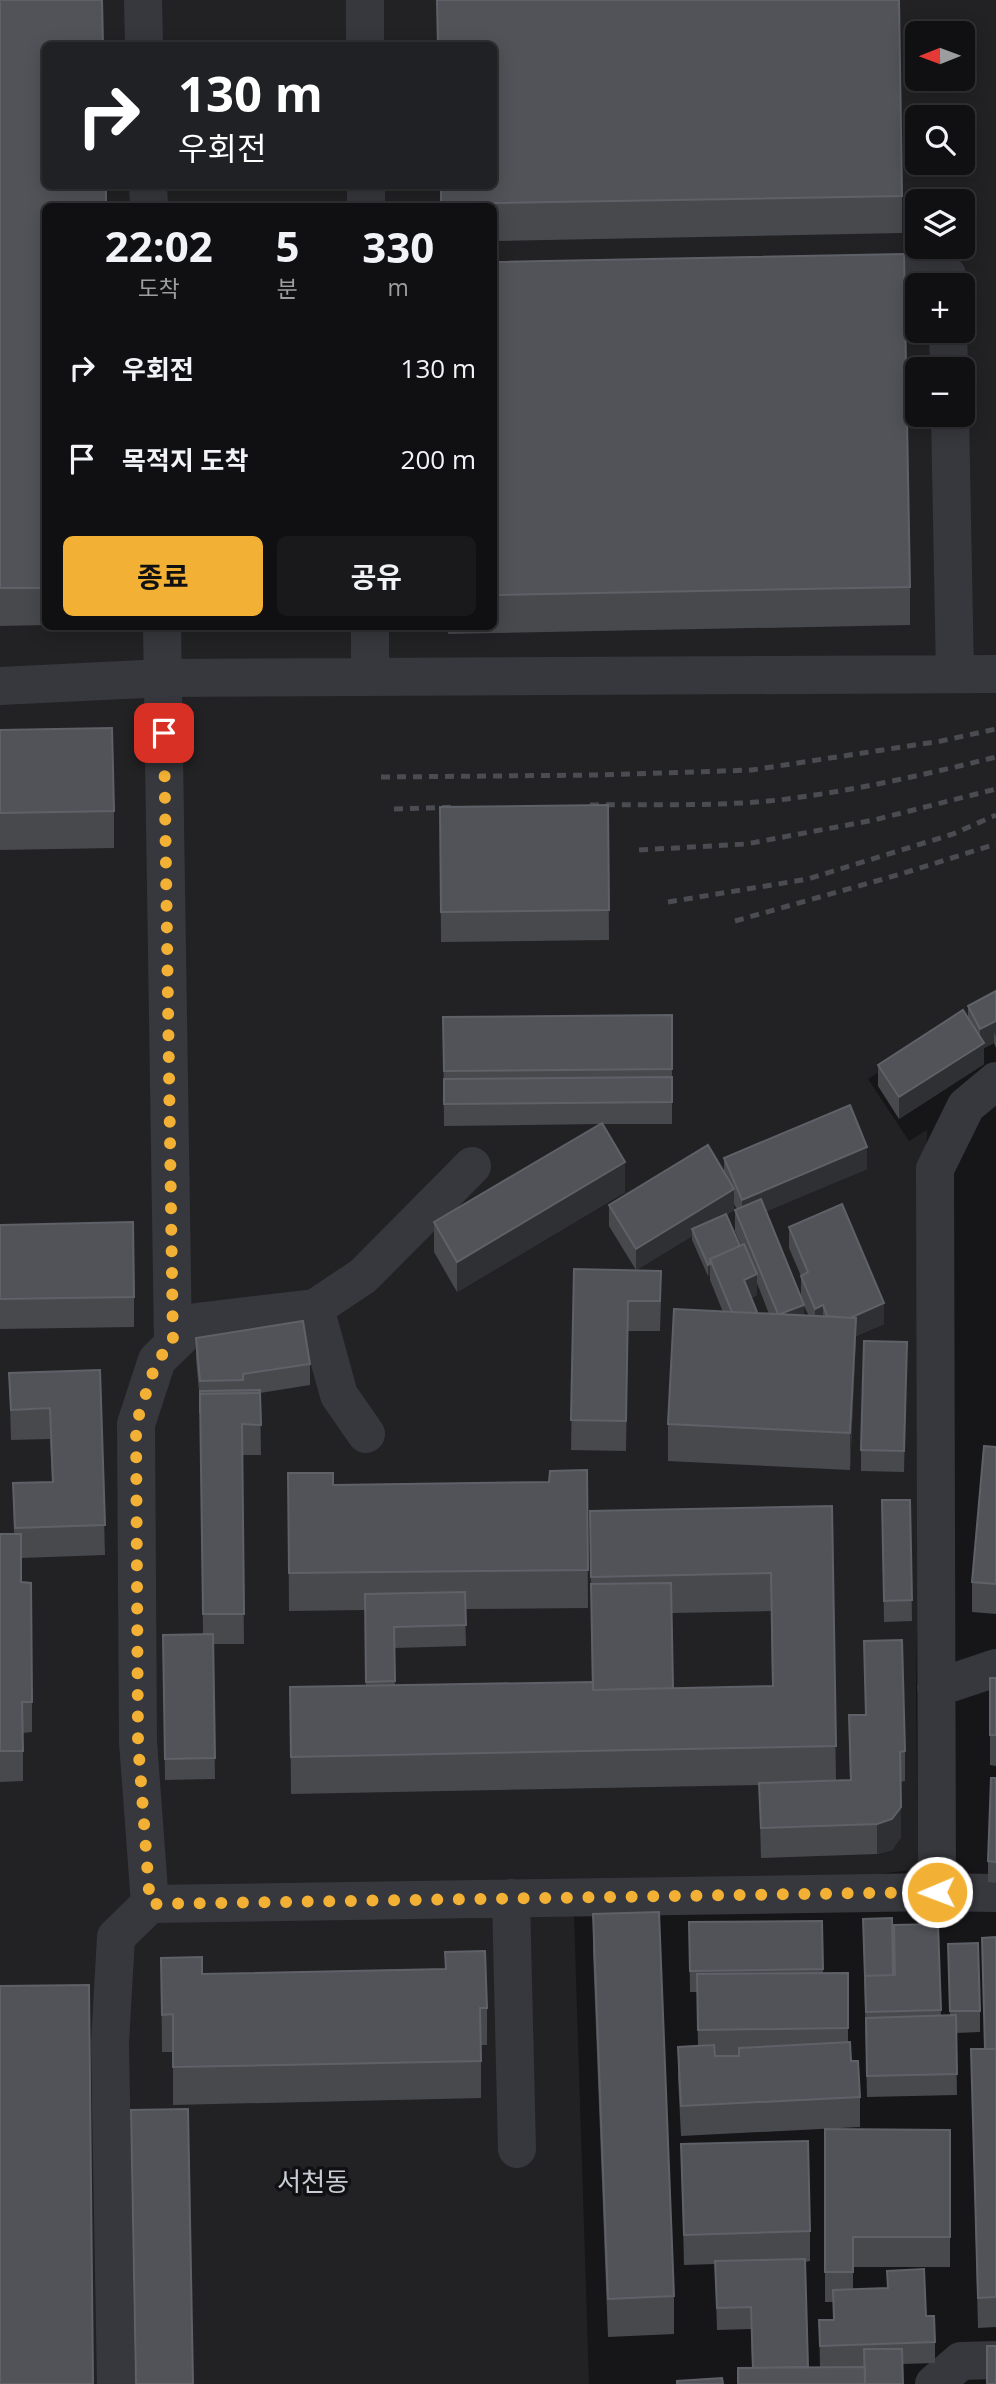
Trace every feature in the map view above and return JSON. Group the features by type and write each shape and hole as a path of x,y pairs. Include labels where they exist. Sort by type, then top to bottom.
{"street":[{"path":"143,0 144,42"},
{"path":"365,0 365,42"},
{"path":"814,277 905,276"},
{"path":"950,427 955,674"},
{"path":"162,630 173,1344"},
{"path":"370,630 370,677"},
{"path":"0,686 164,678 996,674"},
{"path":"937,1892 934,1169 966,1106 996,1081"},
{"path":"150,1904 138,1742 136,1424 157,1360 196,1322 315,1308 363,1276 472,1166"},
{"path":"315,1308 339,1395 366,1434"},
{"path":"936,1688 996,1668"},
{"path":"116,2384 110,2043 116,1937 150,1904 996,1893"},
{"path":"511,1898 517,2149"},
{"path":"934,2384 961,2361 996,2360"}],"shaded area":[{"path":"0,0 996,0 996,997 868,1079 909,1141 927,1130 916,1688 918,1869 574,1914 589,2384 0,2384"}],"building":[{"path":"0,0 102,0 103,42 42,42 42,189 106,189 106,203 42,203 42,588 0,588"},
{"path":"437,0 899,0 902,196 441,203 441,189 497,189 497,42 438,42"},
{"path":"904,254 905,427 907,427 910,587 497,595 497,262"},
{"path":"112,728 114,811 0,813 0,730"},
{"path":"608,805 609,910 441,912 440,807"},
{"path":"996,991 996,1021 980,1029 968,1006"},
{"path":"963,1010 984,1043 899,1097 878,1065"},
{"path":"672,1015 672,1069 444,1071 443,1017"},
{"path":"672,1077 672,1102 444,1104 444,1079"},
{"path":"850,1105 867,1147 742,1200 724,1158"},
{"path":"602,1123 625,1162 457,1262 434,1222"},
{"path":"708,1145 734,1189 636,1249 609,1205"},
{"path":"761,1199 804,1305 780,1314 735,1210"},
{"path":"842,1204 884,1303 850,1318 827,1316 823,1305 815,1309 801,1276 808,1272 789,1227"},
{"path":"726,1214 740,1246 710,1259 708,1265 692,1229"},
{"path":"133,1222 134,1297 0,1299 0,1225"},
{"path":"744,1244 757,1274 744,1280 756,1313 732,1312 710,1259"},
{"path":"574,1269 661,1271 660,1301 628,1301 626,1421 571,1420"},
{"path":"674,1309 856,1318 850,1433 668,1424"},
{"path":"303,1321 310,1364 243,1374 243,1380 200,1381 196,1338"},
{"path":"864,1341 907,1342 904,1451 861,1450"},
{"path":"100,1370 105,1525 15,1528 13,1483 53,1482 50,1408 11,1410 9,1373"},
{"path":"260,1390 260,1393 200,1394 200,1391"},
{"path":"260,1393 261,1425 242,1424 244,1614 203,1614 200,1394"},
{"path":"984,1446 996,1447 996,1584 972,1582"},
{"path":"587,1470 588,1570 289,1573 288,1473 333,1473 333,1485 549,1482 550,1471"},
{"path":"882,1500 910,1500 912,1600 884,1601"},
{"path":"832,1506 836,1746 291,1757 290,1687 593,1682 593,1690 773,1686 771,1573 591,1577 590,1511"},
{"path":"0,1534 21,1534 21,1582 31,1583 32,1702 22,1702 23,1751 0,1751"},
{"path":"671,1583 673,1688 593,1690 591,1584"},
{"path":"465,1592 466,1625 394,1627 395,1681 366,1682 365,1594"},
{"path":"213,1634 215,1758 165,1759 163,1635"},
{"path":"902,1640 905,1751 900,1752 901,1807 892,1819 877,1824 761,1828 759,1783 851,1780 849,1715 866,1715 864,1641"},
{"path":"990,1678 996,1678 996,1735 990,1735"},
{"path":"991,1778 996,1778 996,1862 988,1861"},
{"path":"659,1912 674,2296 608,2299 593,1914"},
{"path":"892,1918 893,1975 865,1977 863,1919"},
{"path":"822,1921 823,1969 690,1971 689,1922"},
{"path":"938,1924 941,2010 866,2012 865,1976 895,1975 894,1925"},
{"path":"996,1937 996,2049 985,2049 982,1938"},
{"path":"978,1943 980,2011 950,2011 948,1944"},
{"path":"485,1951 487,2008 480,2008 481,2061 173,2067 173,2014 162,2015 161,1958 202,1957 202,1974 446,1969 445,1952"},
{"path":"848,1973 848,2028 698,2030 697,1974"},
{"path":"89,1985 93,2384 0,2384 0,1986"},
{"path":"956,2015 957,2074 867,2076 866,2018"},
{"path":"850,2042 851,2061 858,2061 860,2097 681,2106 678,2047 714,2045 715,2056 739,2056 739,2048"},
{"path":"971,2049 996,2049 996,2297 978,2298"},
{"path":"188,2109 193,2384 136,2384 131,2110"},
{"path":"825,2129 950,2130 950,2237 853,2237 853,2272 825,2272"},
{"path":"808,2141 810,2231 684,2235 681,2144"},
{"path":"805,2259 808,2367 753,2368 751,2307 717,2308 715,2261"},
{"path":"924,2269 926,2316 934,2316 935,2342 820,2346 819,2320 834,2320 833,2290 888,2288 887,2271"},
{"path":"987,2346 996,2346 996,2384 987,2384"},
{"path":"864,2349 902,2349 903,2384 865,2384"},
{"path":"865,2367 865,2384 738,2384 738,2368"},
{"path":"722,2378 723,2384 677,2384 677,2381"}],"railway":[{"path":"381,777 601,775 752,770 941,741 996,729"},
{"path":"590,805 763,802 892,781 996,757"},
{"path":"639,850 746,844 874,820 996,789"},
{"path":"394,809 457,807"},
{"path":"668,902 808,879 953,834 996,815"},
{"path":"735,921 996,844"}],"district":[{"name":"서천동","path":"313,2181"}],"route":[{"path":"164,733 173,1344 157,1360 136,1424 138,1742 150,1904 937,1892"}]}
